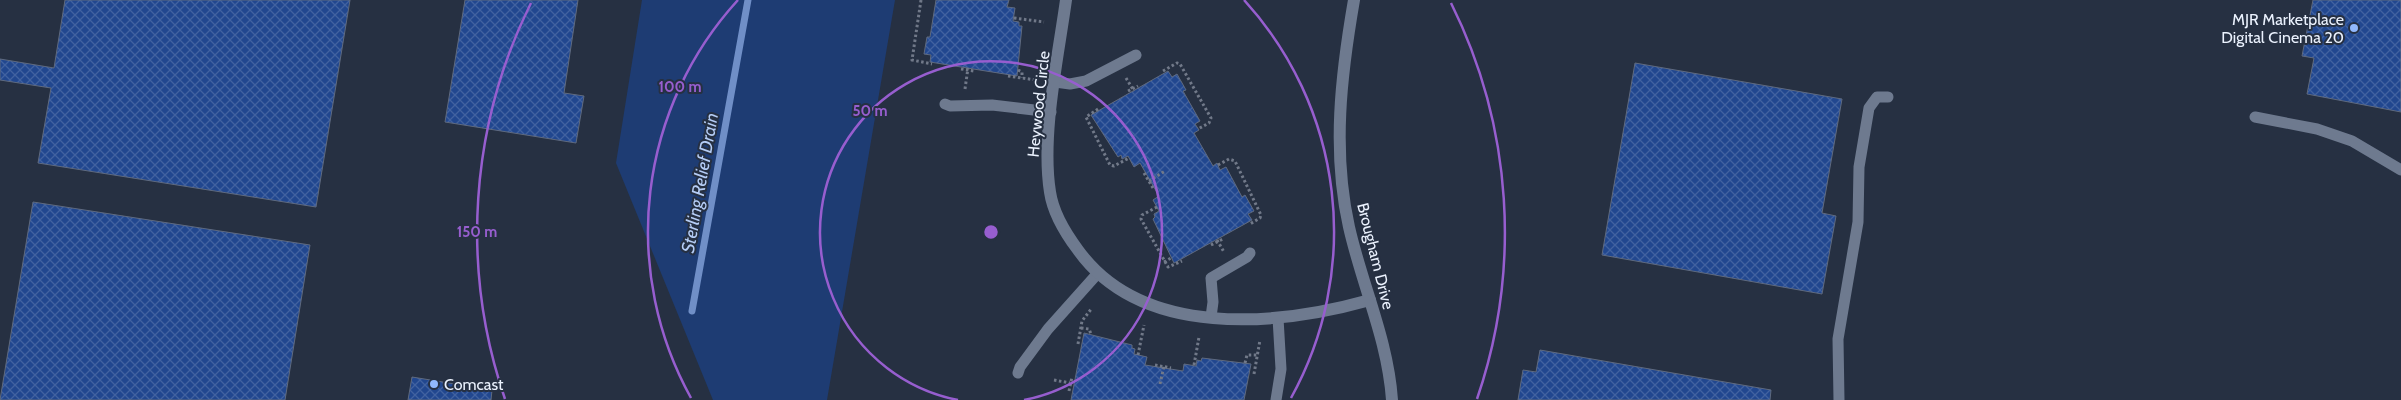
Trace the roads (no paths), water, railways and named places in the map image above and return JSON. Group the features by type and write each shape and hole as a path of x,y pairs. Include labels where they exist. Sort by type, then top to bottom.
{"street":[{"name":"Heywood Circle","path":"1066,0 1051,112 1048,167 1050,194 1070,239 1098,273 1125,292 1148,304 1169,310 1212,317 1248,320 1278,318 1337,309 1370,300"},
{"name":"Brougham Drive","path":"1354,0 1343,59 1339,125 1341,174 1349,227 1385,351 1392,400"}],"lane":[{"path":"1055,82 1070,84 1086,81 1136,55"},
{"path":"1839,400 1838,339 1858,222 1859,167 1869,108 1877,98 1888,96"},
{"path":"945,104 950,106 992,105 1051,112"},
{"path":"2255,117 2317,129 2343,138 2401,170"},
{"path":"1212,317 1211,278 1247,257 1250,253"},
{"path":"1018,374 1020,368 1048,329 1098,273"},
{"path":"1276,400 1281,369 1278,318"}],"waterway":[{"name":"Sterling Relief Drain","path":"692,311 748,0"}],"place":[{"name":"MJR Marketplace Digital Cinema 20","path":"2354,28"},
{"name":"Comcast","path":"434,384"}]}
